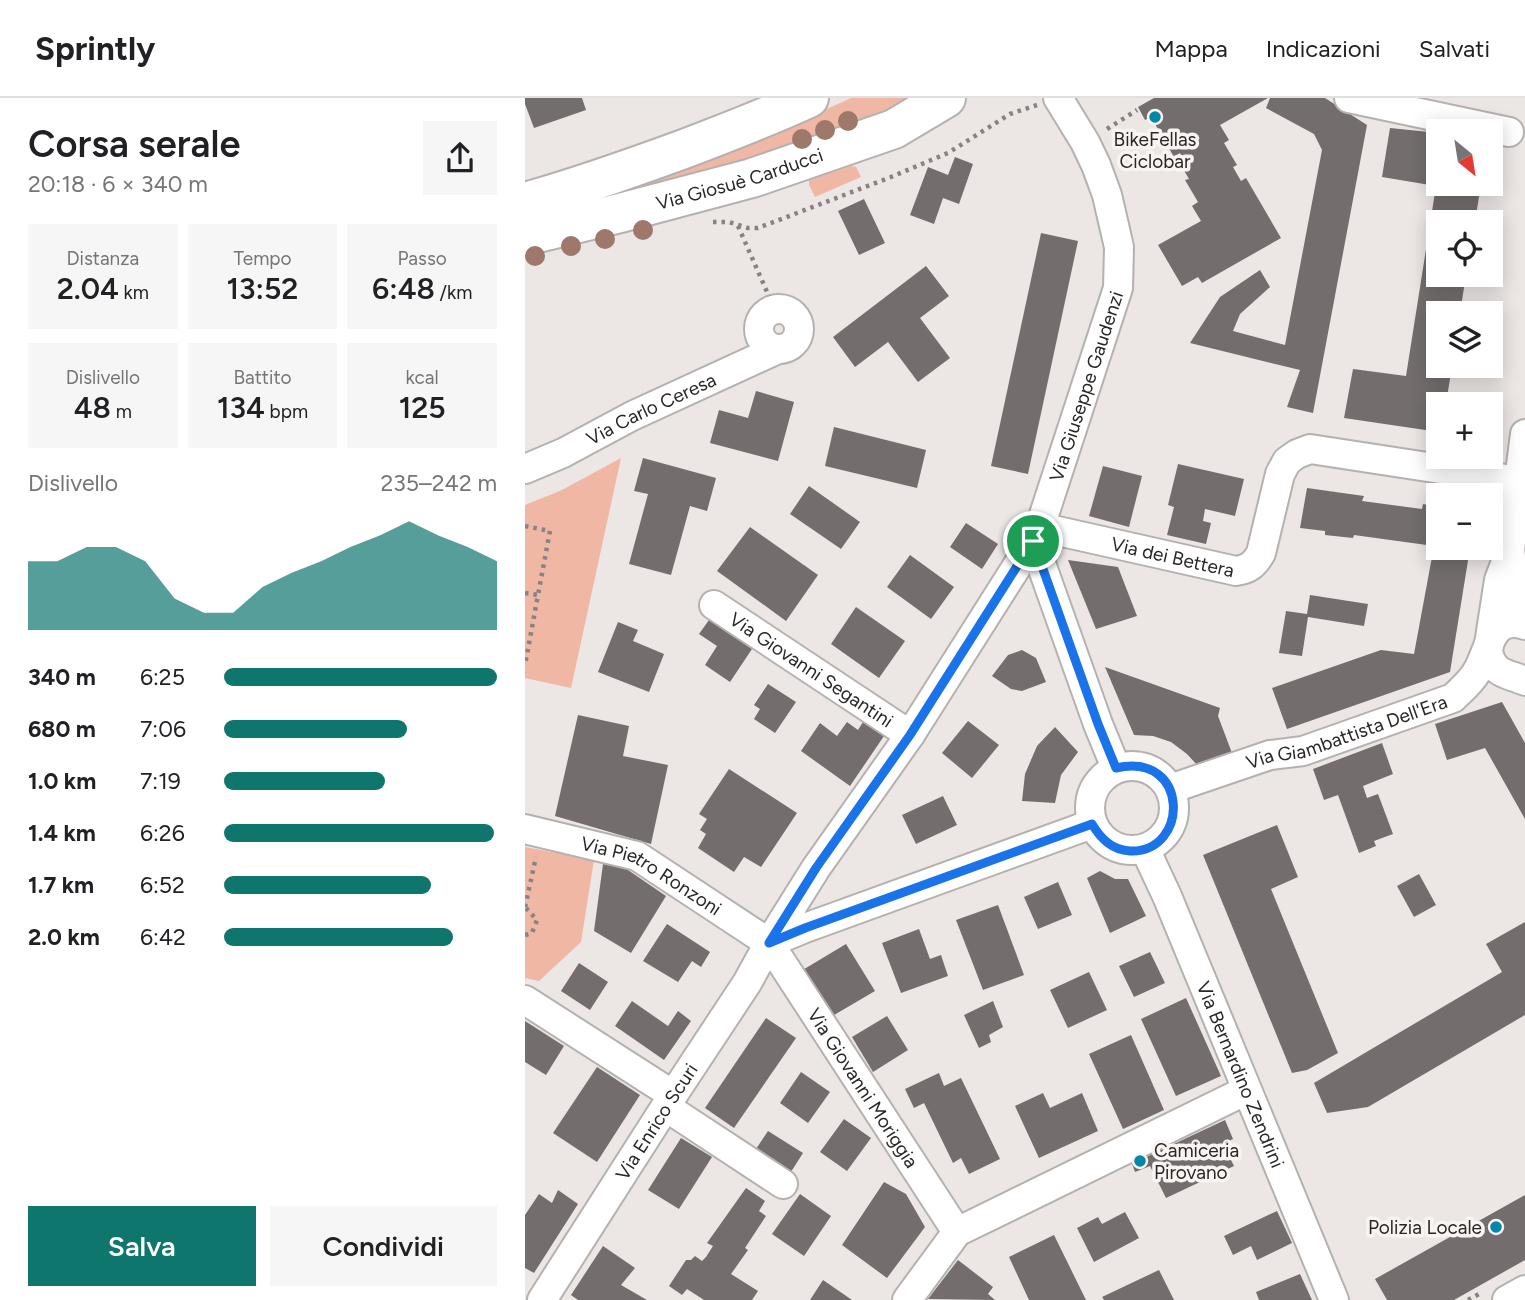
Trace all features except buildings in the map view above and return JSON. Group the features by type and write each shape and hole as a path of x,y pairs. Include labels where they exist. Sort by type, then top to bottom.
{"main road":[{"path":"525,202 634,167 769,117 809,98"},
{"name":"Via Giosuè Carducci","path":"525,236 752,178 894,128 946,98"}],"street":[{"name":"Via Giuseppe Gaudenzi","path":"769,943 816,868 910,735 1037,534 1118,288 1119,247 1111,211 1096,165 1058,98"},
{"path":"1349,98 1509,132"},
{"name":"Via Carlo Ceresa","path":"525,470 632,416 778,349 767,344 760,334 764,316 775,310"},
{"path":"1522,677 1507,676 1493,666 1489,643 1499,580 1510,550 1525,434"},
{"name":"Via dei Bettera","path":"1037,534 1236,571 1248,569 1261,553 1280,474 1287,461 1310,449 1519,481"},
{"path":"1037,534 1098,724 1116,768"},
{"path":"1510,550 1517,599 1525,616"},
{"name":"Via Giovanni Segantini","path":"714,605 910,735"},
{"path":"1489,643 1497,629 1504,625 1525,625"},
{"name":"Via Giambattista Dell'Era","path":"1170,789 1270,755 1303,751 1453,698 1476,673 1489,643"},
{"path":"1140,766 1163,779 1170,789 1174,803 1171,824 1158,842 1145,849 1132,851 1108,844 1098,835 1092,824 1090,798 1095,786 1104,775 1116,768 1140,766"},
{"path":"769,943 1092,824"},
{"name":"Via Pietro Ronzoni","path":"533,830 637,856 769,943"},
{"name":"Via Bernardino Zendrini","path":"1145,849 1335,1300"},
{"name":"Via Enrico Scuri","path":"542,1300 747,983 769,943"},
{"name":"Via Giovanni Moriggia","path":"769,943 957,1232"},
{"path":"525,1000 783,1184"},
{"path":"907,1300 957,1232 1247,1090"},
{"path":"1507,1300 1525,1290"}],"path":[{"path":"1085,142 1137,110"},
{"path":"738,226 775,310"},
{"path":"525,526 550,531 525,665"},
{"path":"525,593 538,595"},
{"path":"525,935 532,933 537,920 525,907 533,830"}],"shaded area":[{"path":"851,98 938,98 860,137 525,219 672,175 752,143"},
{"path":"851,166 856,167 861,177 815,197 809,180"},
{"path":"621,458 571,688 525,678 525,505 562,490"},
{"path":"525,847 594,860 581,942 539,981 525,978"}],"place":[{"name":"BikeFellas Ciclobar","path":"1155,117"},
{"name":"Camiceria Pirovano","path":"1140,1161"},
{"name":"Polizia Locale","path":"1496,1227"}],"route":[{"path":"1033,541 1116,768 1140,766 1163,779 1170,789 1174,803 1168,831 1158,842 1145,849 1132,851 1108,844 1098,835 1092,824 769,943 816,868 910,735 1033,541"}]}
